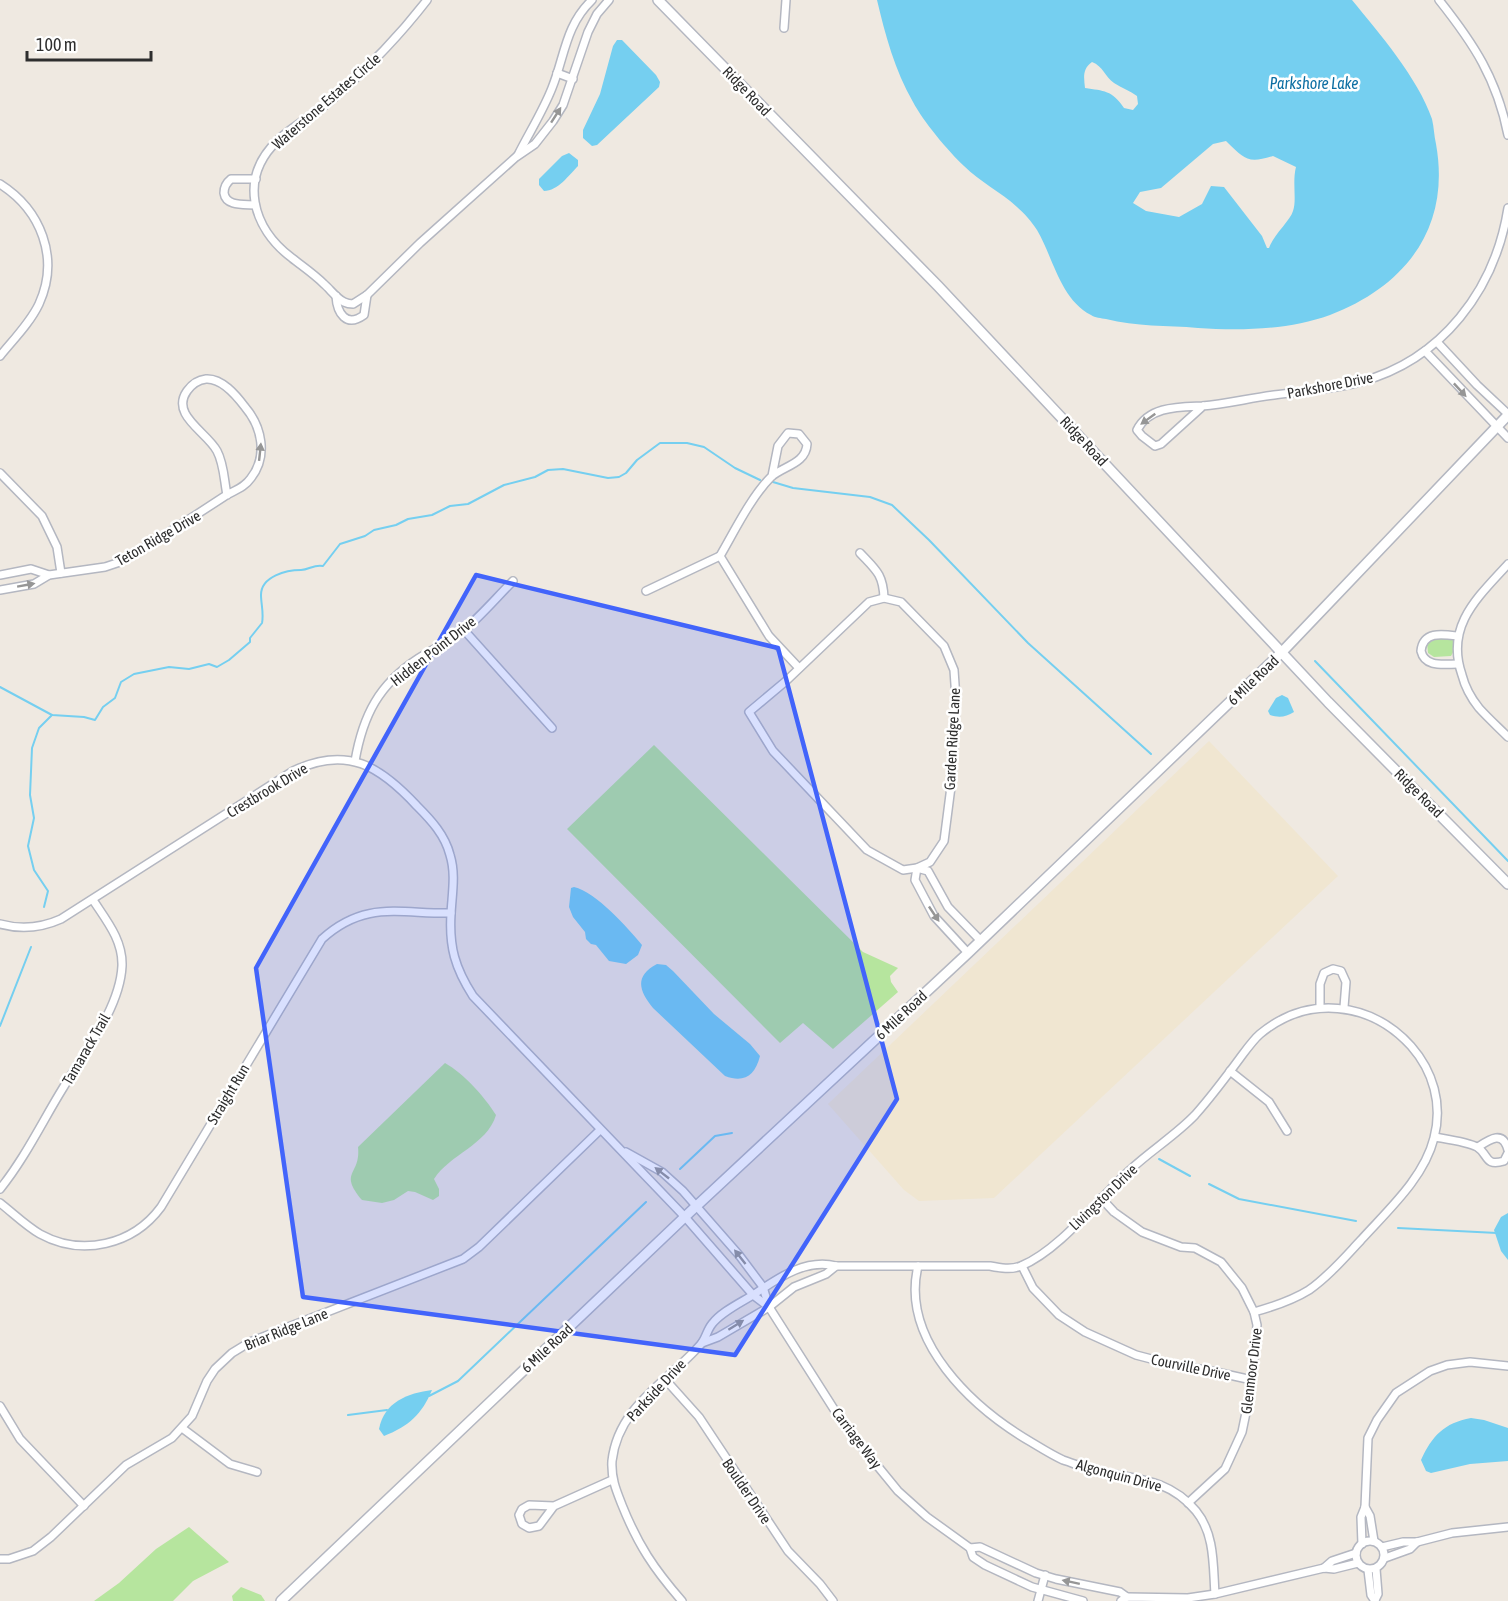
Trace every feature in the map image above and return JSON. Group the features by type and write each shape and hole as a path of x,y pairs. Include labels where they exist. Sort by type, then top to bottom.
{"street":[{"name":"Waterstone Estates Circle","path":"427,0 394,41 335,98 276,141 266,156 256,179 255,205 260,222 269,237 336,296 336,308 349,320 358,319 364,315 367,295 420,243 516,157 535,144 553,122 563,105 588,32 597,14 609,0"},
{"name":"Waterstone Estates Circle","path":"516,157 547,99 572,27 584,7 592,0"},
{"name":"Ridge Road","path":"658,0 938,286 1328,702 1508,884"},
{"path":"784,28 786,0"},
{"path":"1439,0 1487,68 1499,98 1508,135"},
{"path":"557,73 573,79"},
{"path":"255,205 234,204 228,201 224,194 227,183 231,179 256,179"},
{"path":"0,184 19,198 34,216 44,239 48,261 46,283 39,304 0,356"},
{"name":"Parkshore Drive","path":"1203,406 1161,444 1155,446 1137,430 1146,418 1176,406 1203,406 1358,383 1393,370 1425,351 1461,317 1476,297 1494,258 1508,208"},
{"path":"336,296 345,303 353,304 367,295"},
{"path":"1437,342 1508,415"},
{"path":"1425,351 1508,438"},
{"name":"Teton Ridge Drive","path":"0,590 34,584 49,575 105,567 120,562 204,512 227,495 239,490 253,475 258,465 260,431 246,407 228,388 212,379 199,380 190,386 184,395 183,408 187,418 216,449 227,495"},
{"name":"6 Mile Road","path":"281,1601 685,1217 981,941 1282,652 1508,415"},
{"path":"646,591 720,556 746,512 772,476 780,440 788,433 799,434 807,444 807,450 786,470 772,476"},
{"path":"0,473 42,516 57,547 61,573"},
{"path":"860,553 875,569 883,582 884,598 868,602 799,669 749,712 773,751 867,850 903,870 917,868 928,871 948,907 981,941"},
{"path":"720,556 769,636 799,669"},
{"path":"1508,564 1468,610 1457,636 1458,664 1471,696 1508,737"},
{"name":"Teton Ridge Drive","path":"0,575 31,569 49,575"},
{"name":"Hidden Point Drive","path":"355,761 363,723 372,704 382,691 417,660 464,630 513,581"},
{"name":"Garden Ridge Lane","path":"884,598 901,602 944,646 954,670 956,699 952,779 944,841 930,862 917,868"},
{"path":"464,630 552,728"},
{"path":"1457,636 1432,635 1423,642 1420,651 1422,656 1432,664 1458,664"},
{"name":"Crestbrook Drive","path":"0,924 30,928 50,924 93,900 293,771 307,764 327,760 355,761 385,775 399,786 434,824 450,854 454,884 451,913 452,946 455,963 473,996 685,1217"},
{"path":"917,868 915,880 934,916 968,953"},
{"name":"Tamarack Trail","path":"0,1189 22,1158 105,1019 117,993 123,963 120,946 110,924 93,900"},
{"name":"Straight Run","path":"0,1203 38,1233 64,1244 103,1245 136,1232 160,1207 322,939 345,921 370,912 390,910 451,913"},
{"path":"1320,1007 1320,984 1324,973 1333,969 1341,971 1346,982 1344,1007"},
{"name":"Livingston Drive","path":"1022,1266 1059,1241 1101,1198 1195,1115 1260,1034 1282,1020 1320,1007 1344,1007 1367,1014 1406,1041 1426,1064 1436,1092 1437,1107 1435,1137 1429,1153 1414,1178 1321,1280 1301,1295 1254,1312"},
{"path":"1230,1071 1269,1102 1287,1131"},
{"name":"Briar Ridge Lane","path":"0,1559 9,1559 33,1551 126,1465 163,1444 183,1428 197,1406 207,1381 219,1364 232,1353 250,1342 458,1262 479,1247 600,1130"},
{"path":"1435,1137 1478,1147 1489,1161 1496,1163 1504,1161 1508,1151 1506,1144 1499,1138 1492,1138 1478,1147"},
{"name":"Crestbrook Drive","path":"621,1150 662,1172 696,1207"},
{"name":"Glenmoor Drive","path":"1101,1198 1114,1212 1142,1232 1181,1247 1195,1248 1221,1262 1252,1303 1257,1326 1252,1380 1242,1432 1225,1469 1188,1503"},
{"name":"Carriage Way","path":"696,1207 739,1255 763,1287 769,1306 844,1425 898,1491 927,1517 970,1548 974,1557 985,1565 1041,1590 1083,1601"},
{"name":"Carriage Way","path":"685,1217 753,1295 769,1306"},
{"path":"763,1287 779,1277 824,1263 836,1266 990,1266 1005,1269 1022,1266"},
{"path":"769,1306 794,1287 826,1274 836,1266"},
{"name":"Algonquin Drive","path":"918,1266 916,1302 930,1346 962,1388 1019,1435 1059,1458 1092,1470 1148,1480 1167,1487 1188,1503 1205,1525 1212,1546 1215,1594"},
{"name":"Courville Drive","path":"1022,1266 1033,1288 1059,1315 1085,1332 1136,1355 1178,1366 1252,1380"},
{"name":"Parkside Drive","path":"682,1601 641,1549 612,1480 614,1452 622,1427 639,1403 702,1343 712,1323 763,1287"},
{"name":"Parkside Drive","path":"702,1343 718,1337 769,1306"},
{"path":"1362,1544 1361,1517 1365,1507 1368,1438 1377,1420 1396,1393 1430,1371 1447,1365 1470,1362 1508,1366"},
{"name":"Boulder Drive","path":"664,1378 699,1417 788,1551 833,1601"},
{"path":"0,1406 20,1439 84,1506"},
{"path":"183,1428 230,1464 257,1472"},
{"path":"554,1506 539,1526 529,1528 522,1524 519,1515 522,1509 529,1505 554,1506 612,1480"},
{"path":"1365,1507 1370,1516 1374,1541"},
{"path":"1382,1547 1403,1542 1417,1542 1452,1533 1508,1527"},
{"path":"1372,1569 1358,1563 1356,1553 1362,1544 1374,1541 1381,1544 1384,1558"},
{"path":"1375,1601 1371,1595 1372,1569 1384,1558 1410,1549 1417,1542"},
{"name":"Carriage Way","path":"970,1548 980,1547 1045,1575 1120,1592 1124,1599 1188,1598 1215,1594 1324,1568 1334,1569 1358,1563"},
{"name":"Carriage Way","path":"1324,1568 1332,1561 1356,1553"},
{"path":"1038,1601 1045,1575"}],"highlighted area":[{"path":"476,575 778,648 897,1099 735,1355 303,1297 256,968"}],"shaded area":[{"path":"1209,741 1338,876 994,1198 919,1201 904,1190 828,1104"}],"green space":[{"path":"1437,637 1453,640 1455,649 1451,656 1434,657 1428,653 1427,643"},
{"path":"654,745 863,952 898,968 890,976 898,992 833,1049 803,1023 780,1043 567,829"},
{"path":"445,1063 480,1093 496,1115 491,1125 477,1142 449,1163 434,1179 439,1189 439,1196 433,1200 408,1191 394,1200 382,1203 362,1200 355,1191 351,1178 357,1163 358,1147"},
{"path":"189,1527 229,1562 193,1581 173,1601 94,1601 119,1583 156,1549"},
{"path":"241,1587 261,1595 265,1601 233,1601 232,1596"}],"water":[{"name":"Parkshore Lake","path":"877,0 1352,0 1408,72 1426,103 1432,119 1439,174 1436,202 1429,227 1417,250 1401,270 1381,288 1357,303 1314,320 1264,328 1231,329 1140,325 1094,317 1080,308 1072,299 1058,277 1043,241 1028,218 1020,209 964,166 923,118 901,78 891,52","holes":["1092,62 1099,66 1114,83 1137,96 1138,104 1133,110 1124,108 1107,92 1085,88 1085,71","1226,141 1242,156 1252,160 1273,156 1296,167 1293,211 1269,248 1224,187 1211,186 1202,204 1179,217 1146,211 1133,203 1140,192 1161,188 1213,144"]},
{"path":"617,40 622,40 656,75 660,82 659,87 597,145 592,146 583,138 583,130 600,94 613,46"},
{"path":"569,153 578,160 578,166 559,185 544,191 539,185 539,179 562,156"},
{"path":"1282,695 1288,698 1294,712 1282,716 1270,715 1268,711 1276,698"},
{"path":"574,887 592,896 620,920 642,945 638,955 626,964 609,961 596,945 586,939 585,932 573,917 569,907 571,888"},
{"path":"657,964 666,965 673,971 714,1014 750,1044 760,1056 752,1073 738,1079 725,1076 653,1008 644,996 641,984 645,974"},
{"path":"1508,1213 1508,1260 1501,1251 1494,1230 1501,1217"},
{"path":"432,1390 424,1406 414,1418 401,1428 384,1436 379,1429 382,1420 386,1412 398,1400"},
{"path":"1471,1418 1508,1428 1508,1461 1470,1464 1431,1473 1426,1471 1421,1460 1435,1437 1453,1423"}],"waterway":[{"path":"0,687 52,715 95,720 103,707 115,698 121,682 134,674 169,667 189,669 209,664 217,667 229,660 250,642 250,638 262,623 262,588 276,575 323,566 340,544 408,519 432,515 450,506 468,504 504,485 535,477 548,470 563,469 608,478 619,477 660,443 687,443 704,447 735,468 760,480"},
{"path":"773,482 793,488 870,497 892,505 1028,643 1151,754"},
{"path":"1315,661 1508,861"},
{"path":"44,907 48,891 34,870 28,846 34,818 30,795 32,748 39,728 52,715"},
{"path":"0,1026 31,947"},
{"path":"680,1169 715,1136 732,1133"},
{"path":"1159,1159 1190,1176"},
{"path":"1209,1184 1239,1199 1356,1221"},
{"path":"429,1396 458,1381 646,1202"},
{"path":"1398,1228 1497,1233"},
{"path":"348,1415 387,1410"}]}
